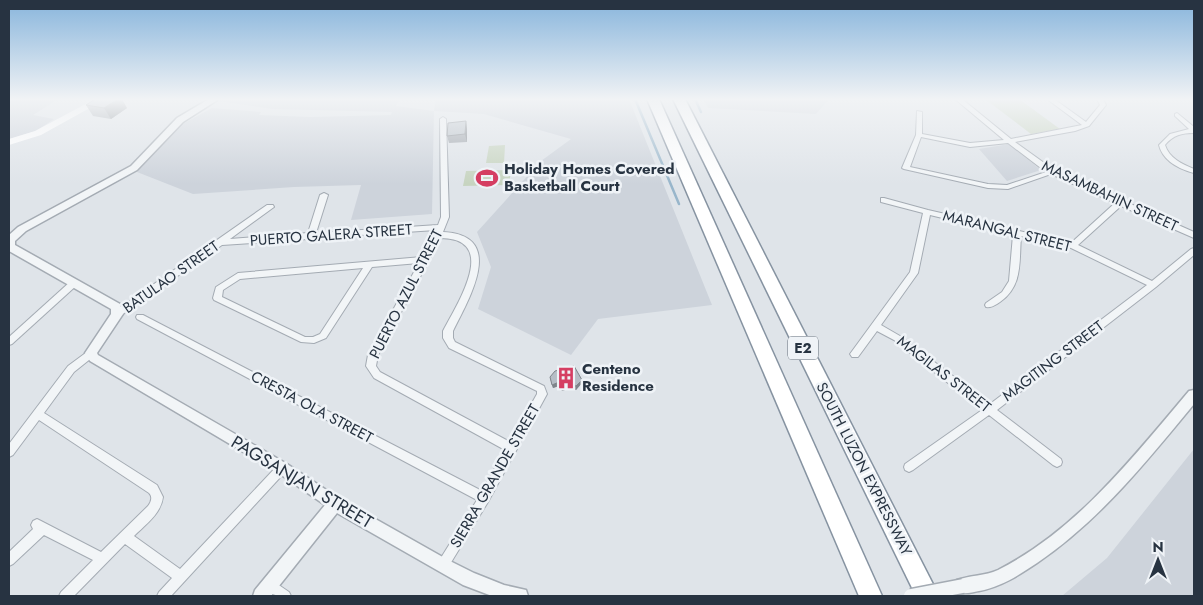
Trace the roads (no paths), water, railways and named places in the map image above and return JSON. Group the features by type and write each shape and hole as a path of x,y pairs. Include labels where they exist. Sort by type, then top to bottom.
{"highway":[{"name":"E2","path":"665,127 871,596"},
{"name":"SOUTH LUZON EXPRESSWAY","path":"693,127 928,596"}],"main road":[{"path":"9,142 47,127"}],"street":[{"path":"117,314 113,303 10,247 9,241 22,229 134,168 173,127"},
{"name":"PUERTO AZUL STREET","path":"443,127 445,216 439,231 373,355 371,360 373,371 512,448"},
{"path":"919,127 919,135 906,168 988,186 1008,187 1051,172"},
{"name":"MASAMBAHIN STREET","path":"993,127 1051,172 1194,234"},
{"path":"919,135 970,145 1010,141 1080,127"},
{"path":"1194,130 1182,131 1167,137 1162,145 1163,150 1171,159 1194,170"},
{"path":"311,237 324,195"},
{"name":"MARANGAL STREET","path":"884,200 1017,234 1073,246 1153,285"},
{"path":"1073,246 1120,202"},
{"name":"BATULAO STREET","path":"9,452 71,369 92,353 117,314 270,207"},
{"path":"855,354 914,273 927,212"},
{"name":"PUERTO GALERA STREET","path":"221,242 439,231"},
{"name":"SIERRA GRANDE STREET","path":"439,231 466,241 473,249 477,261 476,272 448,331 449,341 452,345 541,389 542,392 542,396 484,498 443,565"},
{"path":"988,305 1005,294 1013,281 1017,234"},
{"name":"MAGITING STREET","path":"909,467 1002,401 1153,285 1194,251"},
{"path":"369,265 323,336 314,340 304,340 217,298 219,289 238,276 423,260"},
{"path":"9,342 74,283"},
{"name":"CRESTA OLA STREET","path":"140,317 484,498"},
{"name":"MAGILAS STREET","path":"876,326 897,338 1057,462"},
{"name":"PAGSANJAN STREET","path":"92,353 94,358 282,468 335,504 469,579 520,596"},
{"path":"911,596 989,581 1011,571 1049,548 1100,504 1194,395"},
{"path":"37,414 152,489 158,497 152,510 65,596"},
{"path":"164,596 282,468"},
{"path":"285,596 265,591 335,504"},
{"path":"9,560 39,527 103,558"},
{"path":"125,537 181,577"}],"waterway":[{"path":"647,127 679,204"}],"place":[{"name":"Holiday Homes Covered Basketball Court","path":"487,178"},
{"name":"Centeno Residence","path":"566,378"}]}
